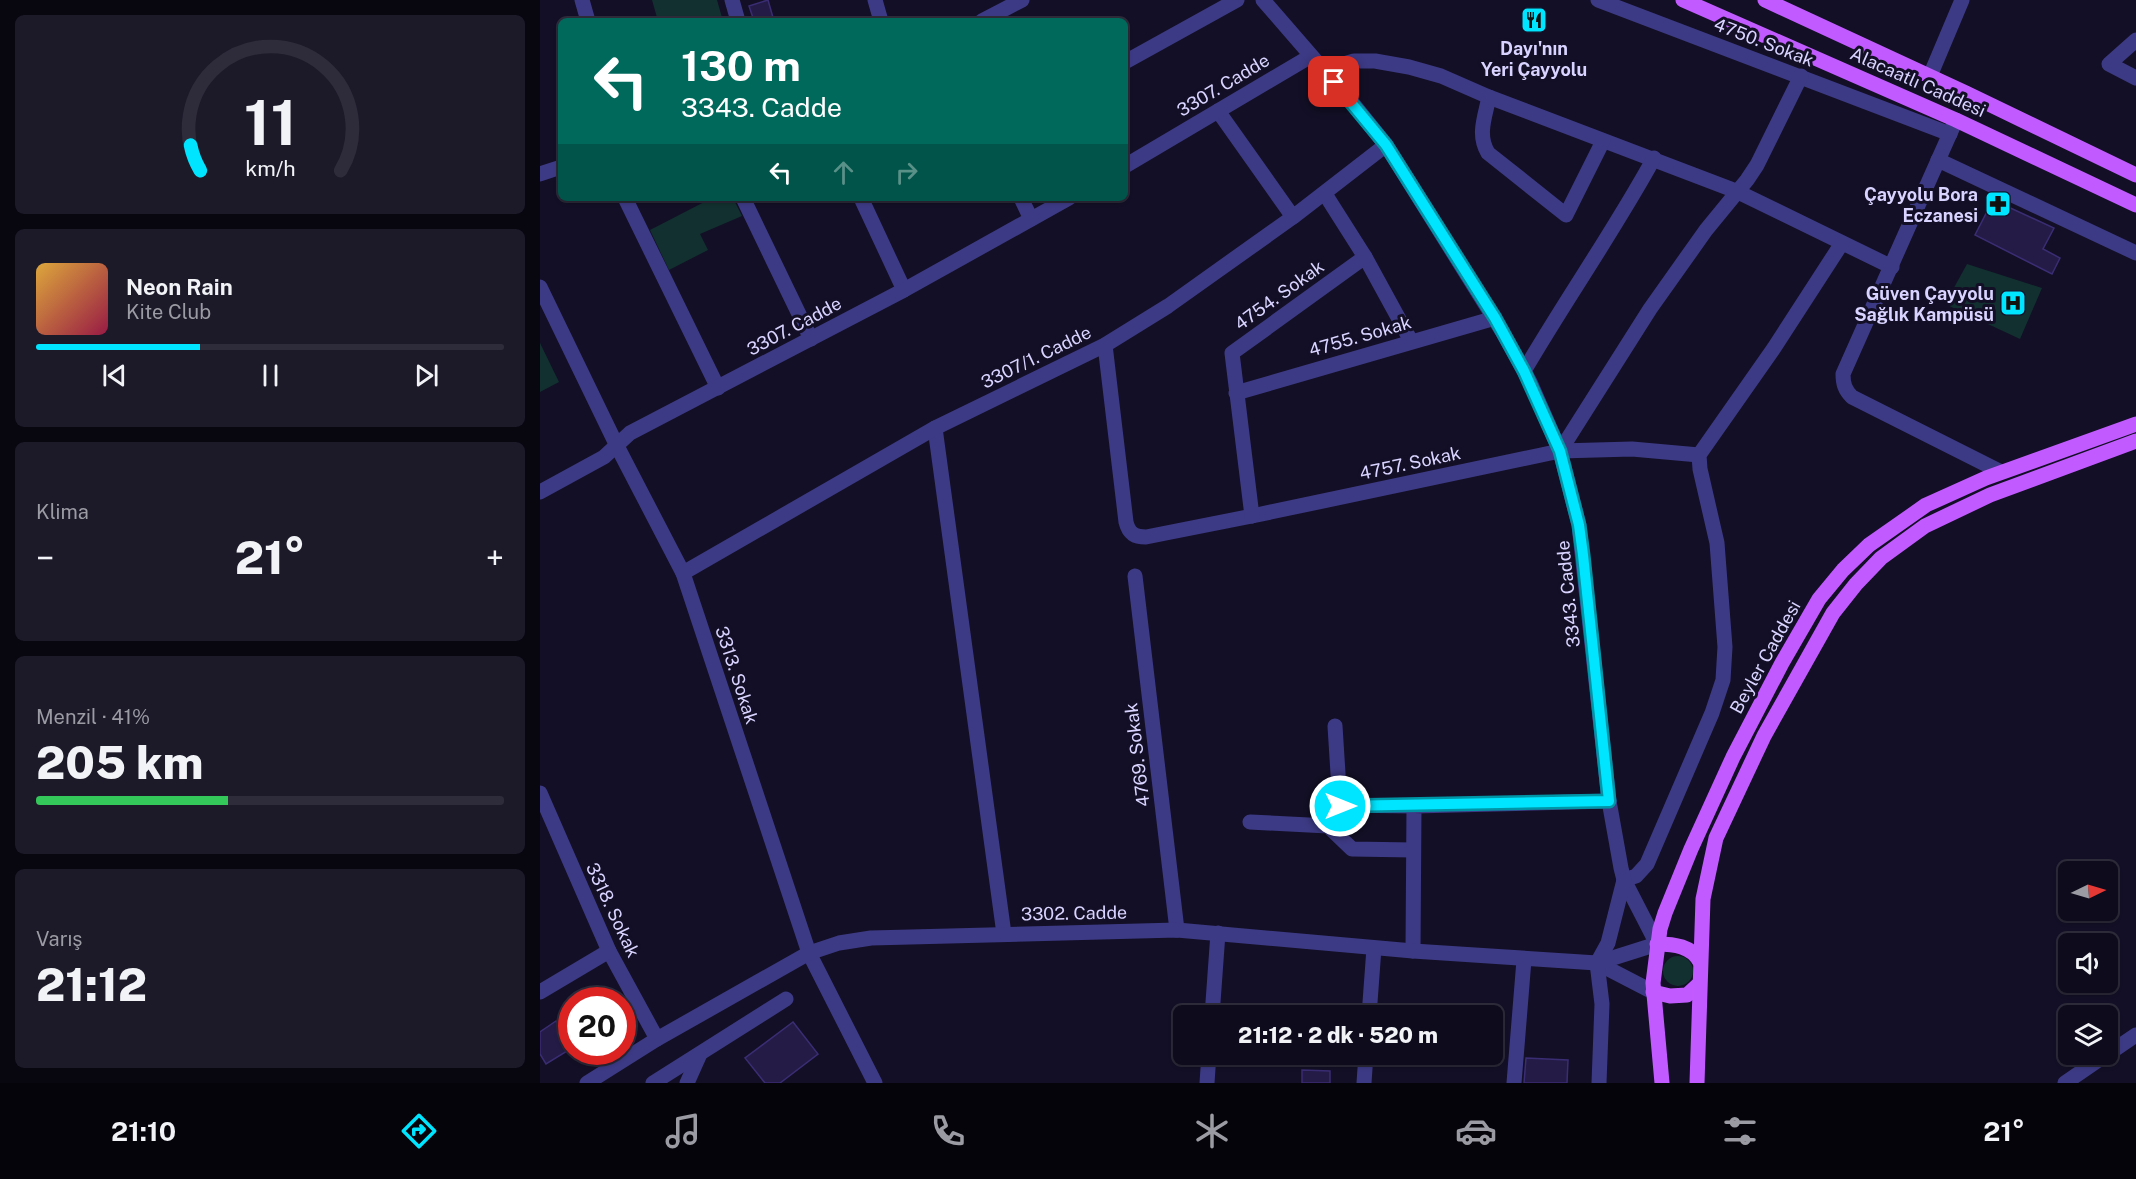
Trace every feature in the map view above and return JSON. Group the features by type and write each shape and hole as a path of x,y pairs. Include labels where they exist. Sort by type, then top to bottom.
{"main road":[{"name":"Alacaatlı Caddesi","path":"1683,0 1956,120 2136,205"},
{"name":"Alacaatlı Caddesi","path":"1765,0 2136,175"},
{"name":"Beyler Caddesi","path":"1662,1083 1653,992 1657,944 1665,913 1691,849 1733,758 1786,655 1819,599 1843,570 1869,545 1926,505 2001,472 2136,424"},
{"name":"Beyler Caddesi","path":"1697,1083 1699,984 1706,881 1716,837 1744,776 1797,675 1833,613 1881,558 1925,526 1990,495 2136,441"},
{"path":"1657,944 1685,948 1693,952 1700,962"},
{"path":"1653,992 1670,996 1687,995 1699,984"}],"street":[{"path":"582,0 587,18"},
{"path":"732,0 737,18"},
{"path":"875,0 880,18"},
{"path":"988,18 1022,0"},
{"path":"1128,60 1238,0"},
{"name":"3343. Cadde","path":"1263,0 1386,145 1495,318 1524,371 1560,451 1581,535 1609,801 1624,880 1657,944"},
{"name":"4750. Sokak","path":"1598,0 1950,134"},
{"path":"1930,76 1962,0"},
{"path":"2136,40 2109,64 2136,78"},
{"name":"3307. Cadde","path":"1128,164 1311,57"},
{"path":"1323,70 1354,61 1375,61 1441,76 1489,97 1736,191 1892,267"},
{"path":"1560,451 1650,309 1757,165 1800,76"},
{"path":"1489,97 1481,138 1488,153 1566,215 1603,141"},
{"path":"1218,111 1293,218"},
{"path":"1956,120 1844,374 1845,387 1852,397 2001,472"},
{"name":"3307/1. Cadde","path":"683,573 934,428 1105,345 1168,306 1293,218 1386,145"},
{"path":"1524,371 1654,158"},
{"path":"1938,160 2136,253"},
{"path":"540,174 558,168"},
{"path":"1325,194 1365,257 1411,341"},
{"path":"626,201 718,388"},
{"path":"744,201 811,339"},
{"path":"866,201 904,290"},
{"path":"1022,201 1031,219"},
{"name":"3307. Cadde","path":"540,492 604,457 630,433 904,290 1064,201"},
{"path":"1599,1083 1602,1004 1597,963 1608,943 1624,880 1636,876 1647,864 1724,680 1724,637 1717,543 1700,469 1699,455 1774,348 1842,243"},
{"name":"4754. Sokak","path":"1252,516 1232,353 1365,257"},
{"name":"3313. Sokak","path":"540,287 617,446 683,573 809,953 875,1083"},
{"name":"4755. Sokak","path":"1236,393 1495,318"},
{"name":"4757. Sokak","path":"1105,345 1126,522 1128,529 1138,537 1252,516 1560,451 1632,449 1699,455"},
{"path":"934,428 1004,934"},
{"name":"4769. Sokak","path":"1135,576 1177,930"},
{"path":"1335,726 1340,806 1609,801"},
{"name":"3318. Sokak","path":"540,793 609,951 657,1039"},
{"path":"1413,951 1414,806"},
{"path":"1250,822 1328,826 1352,849 1413,850"},
{"name":"3302. Cadde","path":"587,1083 657,1039 809,953 839,943 871,938 1177,930 1524,960 1597,963 1657,944"},
{"path":"1213,1005 1218,933"},
{"path":"1370,1005 1374,948"},
{"path":"540,992 609,951"},
{"path":"1514,1083 1524,960"},
{"name":"3302. Cadde","path":"1597,963 1653,992"},
{"path":"653,1083 786,999"},
{"path":"2118,1047 2136,1035"},
{"path":"687,1083 700,1054"},
{"path":"1207,1083 1208,1065"},
{"path":"1364,1083 1365,1065"},
{"path":"2065,1083 2091,1065"}],"green space":[{"path":"652,0 717,0 722,18 657,18"},
{"path":"706,201 734,201 742,216 700,234 708,250 669,270 650,230"},
{"path":"1967,264 2042,288 2020,339 1945,304"},
{"path":"540,343 559,382 540,392"},
{"path":"1678,956 1684,957 1692,965 1692,977 1684,985 1678,986 1672,985 1664,977 1663,971 1664,965 1672,957"}],"building":[{"path":"768,0 773,18 753,18 749,6"},
{"path":"1993,200 2054,228 2043,249 2060,258 2052,274 1975,235"},
{"path":"556,1021 558,1024 558,1057 546,1064 540,1054 540,1032"},
{"path":"793,1022 818,1054 780,1083 765,1083 745,1058"},
{"path":"1526,1058 1568,1060 1567,1083 1524,1083"},
{"path":"1302,1070 1330,1071 1330,1083 1302,1083"}],"place":[{"name":"Dayı'nın Yeri Çayyolu","path":"1534,20"},
{"name":"Çayyolu Bora Eczanesi","path":"1998,204"},
{"name":"Güven Çayyolu Sağlık Kampüsü","path":"2013,303"}],"route":[{"path":"1334,82 1386,145 1495,318 1530,382 1560,451 1579,525 1609,801 1340,806"}]}
